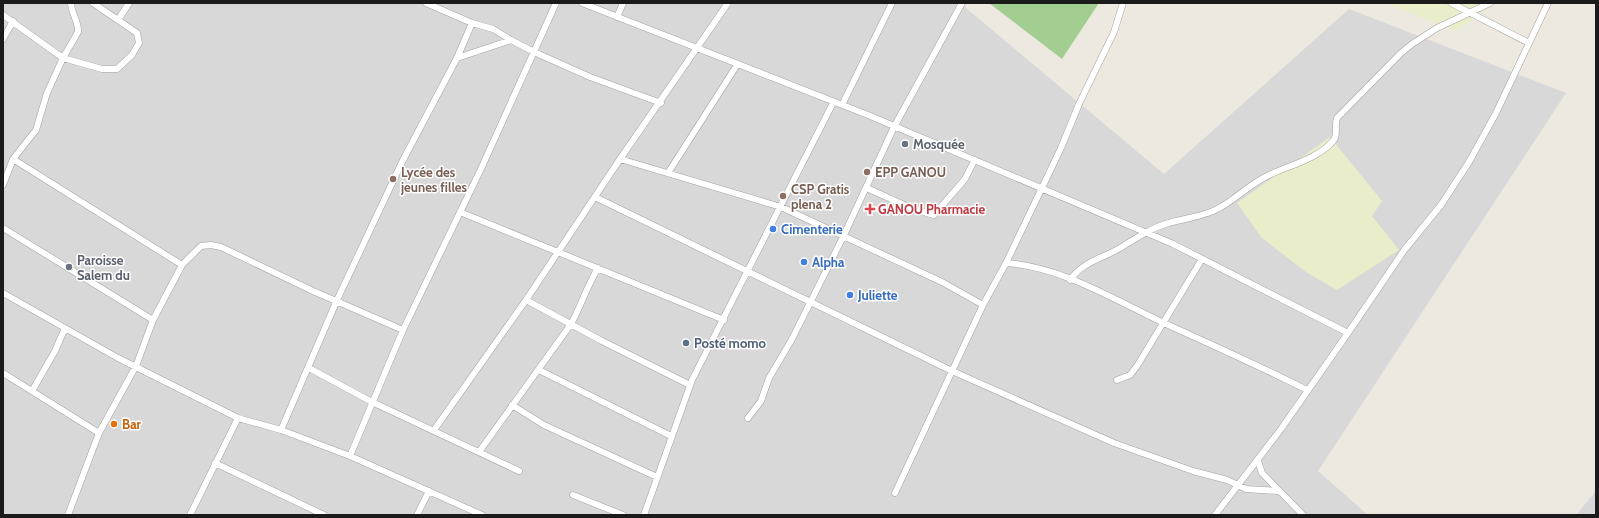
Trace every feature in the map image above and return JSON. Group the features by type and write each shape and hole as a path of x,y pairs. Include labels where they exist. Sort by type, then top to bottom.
{"street":[{"path":"3,185 13,159 36,130 47,93 63,58 78,32 78,28 71,10 71,3"},
{"path":"3,15 63,58 102,70 117,69 132,55 139,43 140,37 137,33 93,3"},
{"path":"118,20 128,3"},
{"path":"426,3 472,23 493,29 534,52 590,77 661,103"},
{"path":"350,456 403,330 460,212 556,3"},
{"path":"582,3 842,105 1145,232 1202,259 1348,333"},
{"path":"617,17 623,3"},
{"path":"434,430 526,300 620,159 661,103 728,3"},
{"path":"842,105 892,3"},
{"path":"748,418 761,401 769,378 791,341 844,235 894,127 962,3"},
{"path":"895,493 983,305 1006,263 1114,32 1123,3"},
{"path":"1450,3 1529,43"},
{"path":"1070,280 1074,273 1085,264 1119,248 1145,232 1167,223 1218,208 1268,175 1305,160 1322,150 1335,140 1336,134 1334,125 1337,118 1401,53 1437,28 1490,3"},
{"path":"1215,515 1258,461 1405,249 1441,205 1469,162 1496,113 1548,3"},
{"path":"3,39 13,21"},
{"path":"281,430 337,300 403,160 457,58 472,23"},
{"path":"457,58 512,40"},
{"path":"668,173 737,65"},
{"path":"644,515 690,385 833,102"},
{"path":"13,159 182,265"},
{"path":"620,159 781,207 844,235 942,282 983,305"},
{"path":"869,189 913,209 934,215 965,179 974,161"},
{"path":"595,197 952,371 1114,443 1239,485 1246,489 1278,491"},
{"path":"460,212 557,253 598,268 724,320"},
{"path":"3,228 153,320"},
{"path":"68,515 99,433 136,366 153,320 182,265 202,246 211,245 221,247 313,291 337,300 403,330"},
{"path":"1117,380 1130,376 1202,259"},
{"path":"1006,263 1032,266 1132,306 1162,322 1242,358 1307,390"},
{"path":"479,452 571,324 590,281 598,268"},
{"path":"3,294 136,366 238,418 281,430 350,456 482,515"},
{"path":"526,300 690,385"},
{"path":"32,391 55,351 65,328"},
{"path":"309,368 372,402 519,471"},
{"path":"539,370 671,436"},
{"path":"3,373 99,433"},
{"path":"512,405 544,425 657,477"},
{"path":"192,514 238,418"},
{"path":"1258,461 1262,472 1278,491 1303,515"},
{"path":"215,464 324,515"},
{"path":"417,515 429,491"},
{"path":"573,495 623,515"}],"shaded area":[{"path":"3,3 960,3 1164,174 1349,9 1566,93 1318,471 1368,515 3,515"},
{"path":"1596,491 1596,515 1576,515"}],"green space":[{"path":"989,3 1099,3 1062,59"},
{"path":"1385,3 1495,3 1456,31"},
{"path":"1330,137 1382,201 1372,216 1399,250 1337,290 1306,272 1262,238 1237,203"}],"place":[{"name":"Mosquée","path":"905,144"},
{"name":"EPP GANOU","path":"867,172"},
{"name":"Lycée des jeunes filles","path":"393,179"},
{"name":"CSP Gratis plena 2","path":"783,196"},
{"name":"GANOU Pharmacie","path":"870,209"},
{"name":"Cimenterie","path":"773,229"},
{"name":"Alpha","path":"804,262"},
{"name":"Paroisse Salem du","path":"69,267"},
{"name":"Juliette","path":"850,295"},
{"name":"Posté momo","path":"686,343"},
{"name":"Bar","path":"114,424"}]}
